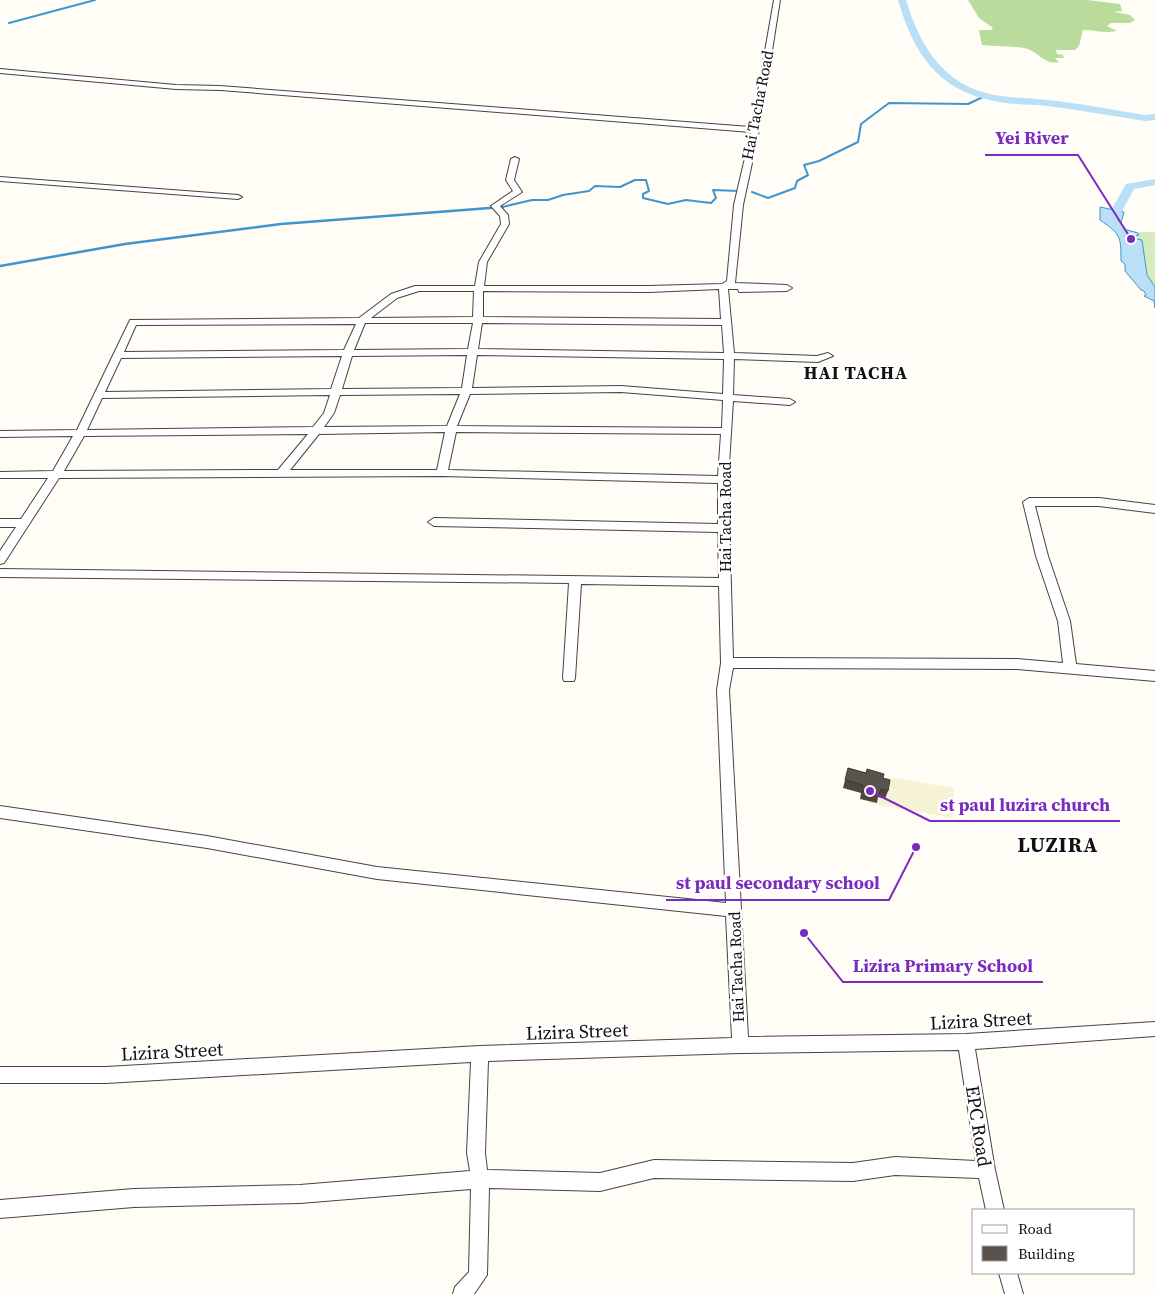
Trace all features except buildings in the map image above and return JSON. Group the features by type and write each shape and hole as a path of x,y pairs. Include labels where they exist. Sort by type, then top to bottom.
{"street":[{"name":"Hai Tacha Road","path":"740,1045 723,690 727,663 723,480 729,398 723,293 730,282 732,246 746,158 755,130 752,124 758,114 777,0"},
{"path":"0,71 176,87 220,88 755,130"},
{"path":"442,473 450,429 466,391 478,320 479,288 483,262 505,224 504,215 494,206 518,192 510,180 515,160"},
{"path":"0,179 238,197"},
{"path":"280,474 329,413 348,353 362,320 394,296 418,288 656,289 723,293 748,288 787,288"},
{"path":"0,560 56,475 80,434 133,322 478,320 725,322"},
{"path":"119,354 472,352 818,359 828,356"},
{"path":"99,395 621,389 790,402"},
{"path":"0,434 450,429 728,431"},
{"path":"0,475 442,473 723,480"},
{"path":"1070,668 1064,621 1042,556 1029,502 1099,502 1155,509"},
{"path":"434,522 724,528"},
{"path":"0,523 23,523"},
{"path":"0,573 725,582"},
{"path":"569,678 575,579"},
{"path":"727,663 1018,664 1155,676"},
{"path":"0,812 208,842 377,873 734,910"},
{"name":"Lizira Street","path":"0,1075 106,1075 480,1054 740,1045 966,1042 1155,1029"},
{"name":"EPC Road","path":"966,1042 986,1170 995,1209"},
{"path":"462,1294 478,1275 480,1179 476,1154 480,1054"},
{"path":"0,1209 134,1198 300,1194 480,1179 600,1182 654,1169 853,1172 896,1166 986,1170"},
{"path":"1008,1274 1014,1294"}],"shaded area":[{"path":"887,777 954,788 953,818 869,803 870,796 886,798"}],"green space":[{"path":"968,0 1087,0 1120,4 1122,11 1114,12 1130,15 1135,20 1130,23 1111,23 1107,26 1117,31 1113,32 1083,30 1079,46 1075,50 1056,50 1057,54 1063,55 1064,58 1055,58 1059,62 1054,63 1026,49 982,45 979,30 991,30 993,28 979,18"},
{"path":"1139,232 1155,232 1155,287 1147,275 1142,240 1136,239 1134,235 1139,235"}],"water":[{"path":"1100,207 1124,212 1121,223 1124,229 1138,233 1139,235 1135,236 1136,239 1142,240 1147,275 1155,287 1155,308 1154,301 1144,296 1146,295 1144,291 1125,271 1125,264 1121,261 1120,240 1112,229 1100,220"}],"waterway":[{"path":"9,23 95,0"},
{"path":"902,0 913,34 930,61 953,82 968,90 1001,99 1050,103 1145,118 1155,117"},
{"path":"752,192 768,198 795,188 797,181 808,175 804,165 819,161 858,142 861,124 889,103 968,104 985,96"},
{"path":"502,207 589,191 595,186 620,187 635,180 646,180 649,191 643,194 643,198 668,204 686,200 711,203 716,198 713,190 739,191"},
{"path":"1121,229 1111,221 1130,186 1155,182"},
{"path":"0,266 125,244 281,224 502,207"}],"place":[{"name":"Yei River","path":"1131,239"},
{"name":"st paul luzira church","path":"870,791"},
{"name":"st paul secondary school","path":"916,847"},
{"name":"Lizira Primary School","path":"804,933"}],"district":[{"name":"HAI TACHA","path":"856,372"},
{"name":"LUZIRA","path":"1058,844"}]}
